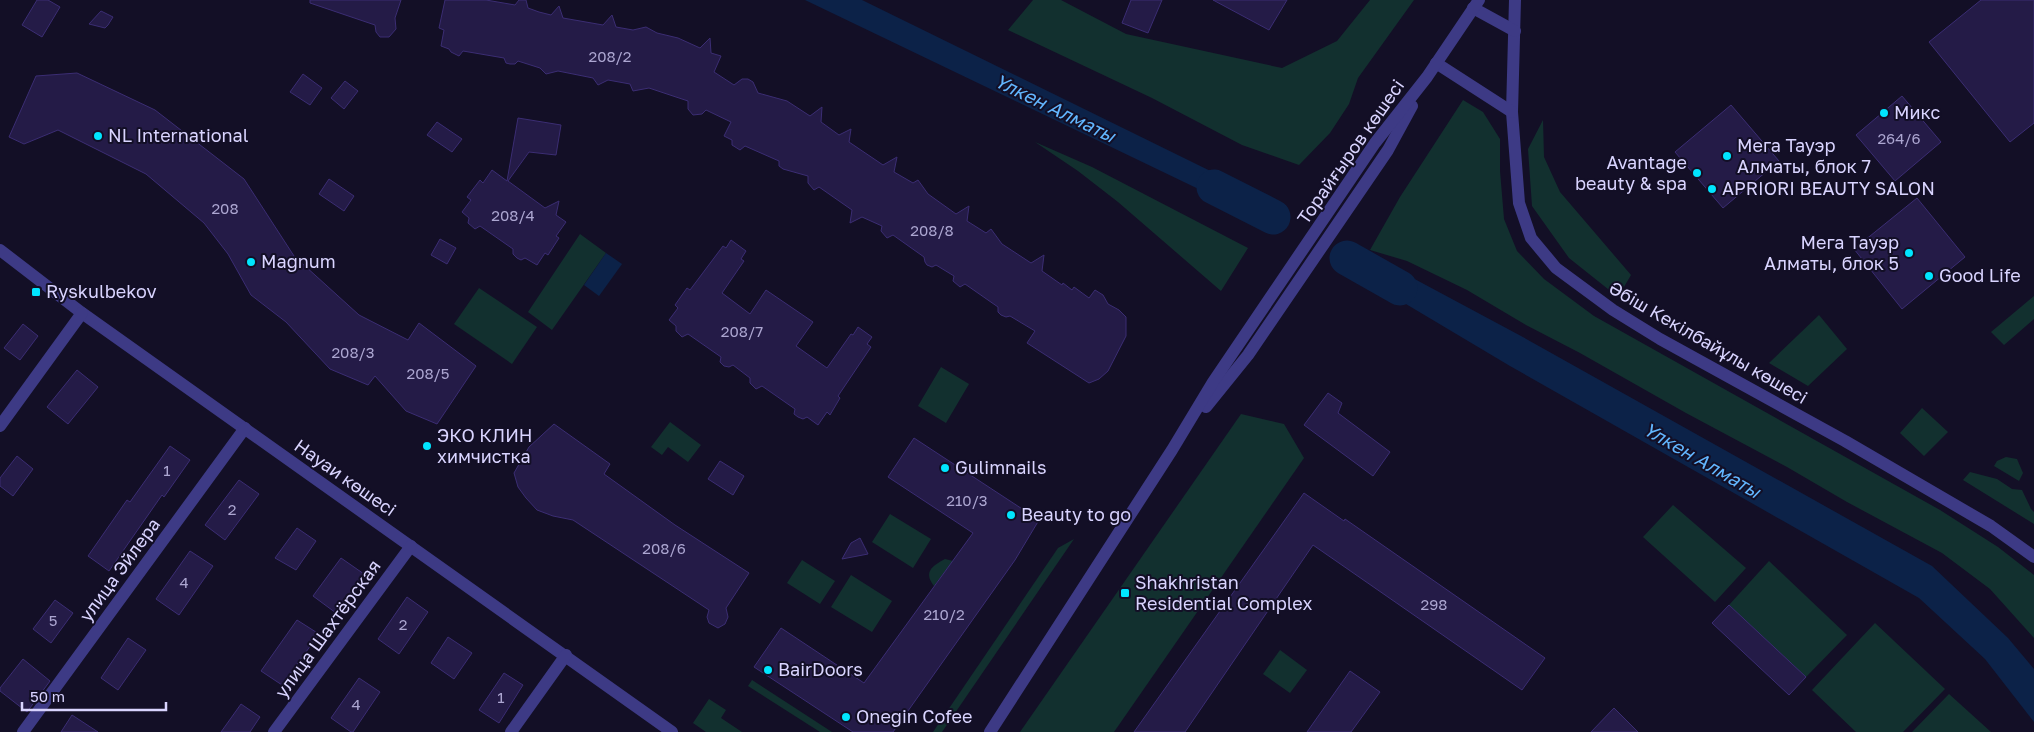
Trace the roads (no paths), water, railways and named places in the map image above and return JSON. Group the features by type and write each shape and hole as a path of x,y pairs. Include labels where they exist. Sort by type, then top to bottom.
{"street":[{"name":"Әбіш Кекілбайұлы көшесі","path":"1515,0 1512,112 1519,203 1532,238 1556,268 1613,310 1660,340 1862,451 1991,526 2034,557"},
{"path":"1426,77 1476,4 1515,31"},
{"path":"1436,63 1512,112"},
{"name":"Торайғыров көшесі","path":"1263,321 1376,143 1426,77"},
{"name":"Торайғыров көшесі","path":"990,732 1172,450 1213,382 1263,321 1388,150 1426,77"},
{"name":"Науаи көшесі","path":"0,250 82,313 672,732"},
{"path":"0,426 82,313"},
{"name":"улица Эйлера","path":"23,732 245,428"},
{"name":"улица Шахтёрская","path":"274,732 411,546"},
{"path":"511,732 566,655"}],"water":[{"path":"805,0 862,0 1245,188 1256,208 1236,205 1211,195"},
{"path":"606,253 622,264 599,296 584,285"},
{"path":"1381,261 1521,336 1932,566 2008,638 2034,669 2034,722 1985,659 1919,598 1510,366 1369,282 1358,264"}],"waterway":[{"name":"Үлкен Алматы","path":"1214,187 1273,217"},
{"name":"Үлкен Алматы","path":"1347,258 1400,288"}],"place":[{"name":"Микс","path":"1884,113"},
{"name":"NL International","path":"98,136"},
{"name":"Мега Тауэр Алматы, блок 7","path":"1727,156"},
{"name":"Avantage beauty & spa","path":"1697,173"},
{"name":"APRIORI BEAUTY SALON","path":"1712,189"},
{"name":"Мега Тауэр Алматы, блок 5","path":"1909,253"},
{"name":"Magnum","path":"251,262"},
{"name":"Good Life","path":"1929,276"},
{"name":"Ryskulbekov","path":"36,292"},
{"name":"ЭКО КЛИН химчистка","path":"427,446"},
{"name":"Gulimnails","path":"945,468"},
{"name":"Beauty to go","path":"1011,515"},
{"name":"Shakhristan Residential Complex","path":"1125,593"},
{"name":"BairDoors","path":"768,670"},
{"name":"Onegin Cofee","path":"846,717"}]}
